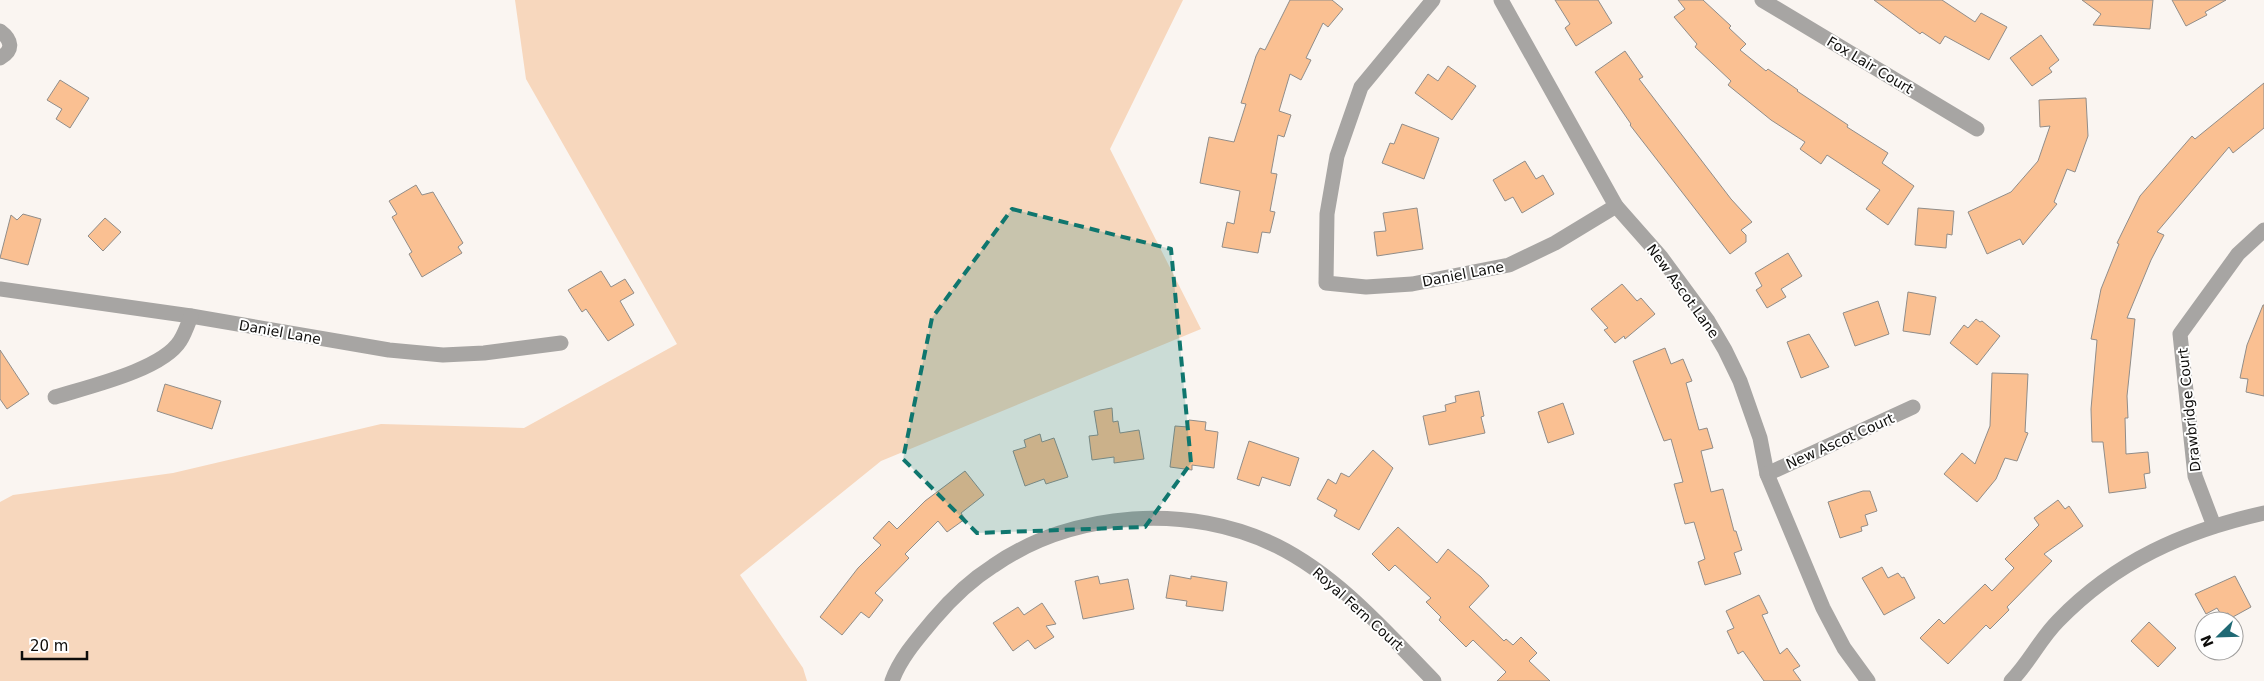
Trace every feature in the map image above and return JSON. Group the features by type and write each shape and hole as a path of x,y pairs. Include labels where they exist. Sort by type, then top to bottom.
{"street":[{"name":"Daniel Lane","path":"1433,0 1362,87 1337,156 1327,214 1326,283 1366,287 1412,284 1509,265 1555,243 1616,206"},
{"name":"New Ascot Lane","path":"1501,0 1616,206 1661,258 1708,321 1725,350 1740,381 1760,438 1767,474 1824,608 1844,648 1868,681"},
{"name":"Fox Lair Court","path":"1762,0 1977,129"},
{"path":"0,31 10,41 10,46 7,53 0,58"},
{"name":"Drawbridge Court","path":"2214,526 2195,476 2180,334 2238,254 2264,230"},
{"name":"Daniel Lane","path":"0,289 191,316 370,348 443,355 484,353 561,343"},
{"path":"55,397 126,374 167,355 180,342 191,316"},
{"name":"New Ascot Court","path":"1767,474 1914,407"},
{"path":"2011,681 2056,623 2080,599 2146,553 2169,542 2214,526 2264,513"},
{"name":"Royal Fern Court","path":"892,681 918,637 943,609 994,565 1057,534 1127,519 1162,518 1213,523 1277,546 1311,566 1372,618 1434,681"}],"highlighted area":[{"path":"1012,209 1171,249 1191,463 1145,527 977,533 903,459 932,318"}],"shaded area":[{"path":"515,0 1183,0 1110,149 1201,329 881,461 740,575 803,668 807,681 0,681 0,502 13,495 173,473 381,424 524,428 677,344 526,79"}],"building":[{"path":"1290,0 1332,0 1343,9 1328,27 1323,23 1306,58 1311,60 1301,80 1290,74 1279,111 1291,115 1284,137 1278,135 1271,173 1277,174 1270,211 1275,212 1270,233 1262,232 1258,253 1222,247 1227,222 1234,224 1240,191 1200,183 1209,137 1234,142 1246,104 1241,103 1256,56 1260,48 1265,50"},
{"path":"1555,0 1598,0 1612,23 1576,46 1565,28 1570,24"},
{"path":"1678,0 1703,0 1731,26 1729,28 1746,44 1740,50 1766,71 1768,69 1848,125 1847,127 1888,153 1882,163 1914,186 1888,225 1866,209 1880,190 1827,155 1821,164 1800,149 1805,142 1771,120 1728,85 1731,81 1695,47 1697,44 1674,17 1685,9"},
{"path":"1874,0 1942,0 1975,22 1981,13 2007,27 1989,60 1945,36 1940,44 1922,32 1920,34"},
{"path":"2082,0 2153,0 2150,29 2093,25 2101,14"},
{"path":"2172,0 2226,0 2205,12 2207,15 2186,26"},
{"path":"2041,35 2059,60 2049,68 2052,72 2032,86 2010,58"},
{"path":"1625,51 1643,77 1639,79 1731,199 1752,222 1741,230 1746,235 1746,242 1730,254 1630,125 1595,72"},
{"path":"1448,66 1476,86 1452,120 1415,93 1428,74 1438,81"},
{"path":"60,80 89,98 70,128 56,119 62,109 47,100"},
{"path":"2264,83 2264,128 2233,153 2229,147 2157,232 2164,235 2151,260 2127,318 2135,319 2127,396 2128,418 2125,418 2126,454 2148,452 2150,473 2144,474 2146,488 2109,493 2103,442 2092,442 2091,409 2097,340 2091,339 2101,289 2119,244 2117,243 2140,196 2192,136 2195,139"},
{"path":"2086,98 2088,136 2075,172 2067,169 2054,202 2057,204 2023,245 2020,239 1987,254 1968,212 2011,192 2038,161 2050,126 2040,127 2039,100"},
{"path":"1402,124 1439,138 1424,179 1382,163 1390,143 1394,144"},
{"path":"1525,161 1536,179 1543,175 1554,194 1522,213 1513,197 1505,201 1493,180"},
{"path":"416,185 422,195 433,192 463,243 458,247 462,253 422,277 409,254 412,252 392,217 397,214 389,201"},
{"path":"1417,208 1423,249 1377,256 1374,232 1386,231 1383,213"},
{"path":"1918,208 1954,211 1952,235 1947,234 1946,248 1915,245"},
{"path":"23,214 41,219 28,265 0,258 11,215 17,220"},
{"path":"105,218 121,232 103,251 88,236"},
{"path":"1788,253 1802,276 1781,289 1786,297 1767,308 1756,290 1762,286 1755,273"},
{"path":"601,271 611,287 625,279 634,293 620,301 634,325 608,341 586,309 582,312 568,290"},
{"path":"1622,284 1637,301 1641,298 1655,314 1625,339 1624,336 1615,343 1604,330 1608,328 1591,309"},
{"path":"1908,292 1936,297 1930,335 1903,331"},
{"path":"1878,301 1889,334 1855,346 1843,313"},
{"path":"2263,305 2264,396 2246,392 2248,379 2240,378 2247,345"},
{"path":"1976,319 1980,322 1982,321 2000,336 1977,365 1950,343 1964,325 1968,328"},
{"path":"1809,334 1829,367 1801,378 1787,342"},
{"path":"1665,348 1671,364 1683,359 1692,381 1686,383 1699,430 1707,428 1713,448 1701,451 1711,492 1723,489 1734,531 1736,531 1742,550 1734,553 1741,574 1705,585 1698,562 1705,559 1694,522 1685,524 1674,484 1683,482 1671,439 1664,441 1633,361"},
{"path":"0,350 29,394 7,409 0,399"},
{"path":"1992,373 2028,374 2025,432 2028,433 2017,461 2005,458 1996,479 1977,502 1944,474 1962,453 1975,464 1990,426"},
{"path":"165,384 221,401 212,429 157,411"},
{"path":"1479,391 1484,416 1481,417 1485,433 1429,445 1423,416 1446,411 1445,405 1456,402 1455,396"},
{"path":"1563,403 1574,434 1548,443 1538,412"},
{"path":"1112,408 1113,422 1118,421 1120,433 1139,430 1144,459 1114,463 1114,457 1092,460 1089,436 1098,435 1094,411"},
{"path":"1189,420 1206,422 1205,430 1218,432 1214,468 1192,465 1192,470 1170,467 1175,426 1188,427"},
{"path":"1040,434 1042,442 1054,438 1068,477 1046,484 1044,479 1025,486 1013,451 1026,447 1024,440"},
{"path":"1249,441 1299,458 1290,486 1262,477 1259,486 1237,479"},
{"path":"1373,450 1393,468 1359,530 1334,516 1337,510 1317,499 1328,479 1336,484 1341,473 1349,477"},
{"path":"965,471 984,495 961,513 965,519 947,532 938,521 905,554 909,558 875,593 883,600 869,618 861,612 842,635 820,617 858,568 881,545 873,538 889,521 897,529 925,501"},
{"path":"1863,491 1870,491 1877,511 1865,515 1868,525 1861,527 1862,531 1840,538 1828,502"},
{"path":"2058,500 2065,509 2069,506 2083,526 2044,554 2052,561 2007,607 2009,610 1990,629 1986,625 1948,664 1920,638 1939,619 1944,624 1985,584 1992,591 2014,568 2005,559 2039,525 2034,518"},
{"path":"1398,527 1437,563 1448,549 1481,577 1489,586 1469,607 1504,641 1506,639 1513,645 1521,637 1537,653 1529,661 1550,681 1497,681 1506,672 1473,640 1466,647 1439,620 1441,617 1426,602 1431,598 1395,565 1389,571 1372,554"},
{"path":"1882,567 1888,578 1898,573 1902,578 1904,577 1915,598 1884,615 1862,578"},
{"path":"1170,575 1191,579 1191,576 1227,582 1223,611 1186,606 1187,601 1166,598"},
{"path":"1098,576 1100,584 1128,579 1134,609 1083,619 1075,581"},
{"path":"2235,576 2251,607 2244,611 2219,611 2217,608 2212,611 2204,611 2195,594"},
{"path":"1759,595 1768,613 1762,615 1780,654 1787,648 1800,666 1793,670 1801,681 1764,681 1743,651 1738,654 1727,631 1734,628 1726,611"},
{"path":"1042,603 1056,624 1046,626 1054,637 1035,649 1028,640 1013,651 993,623 1018,607 1024,615"},
{"path":"2149,622 2176,648 2158,667 2131,641"}]}
